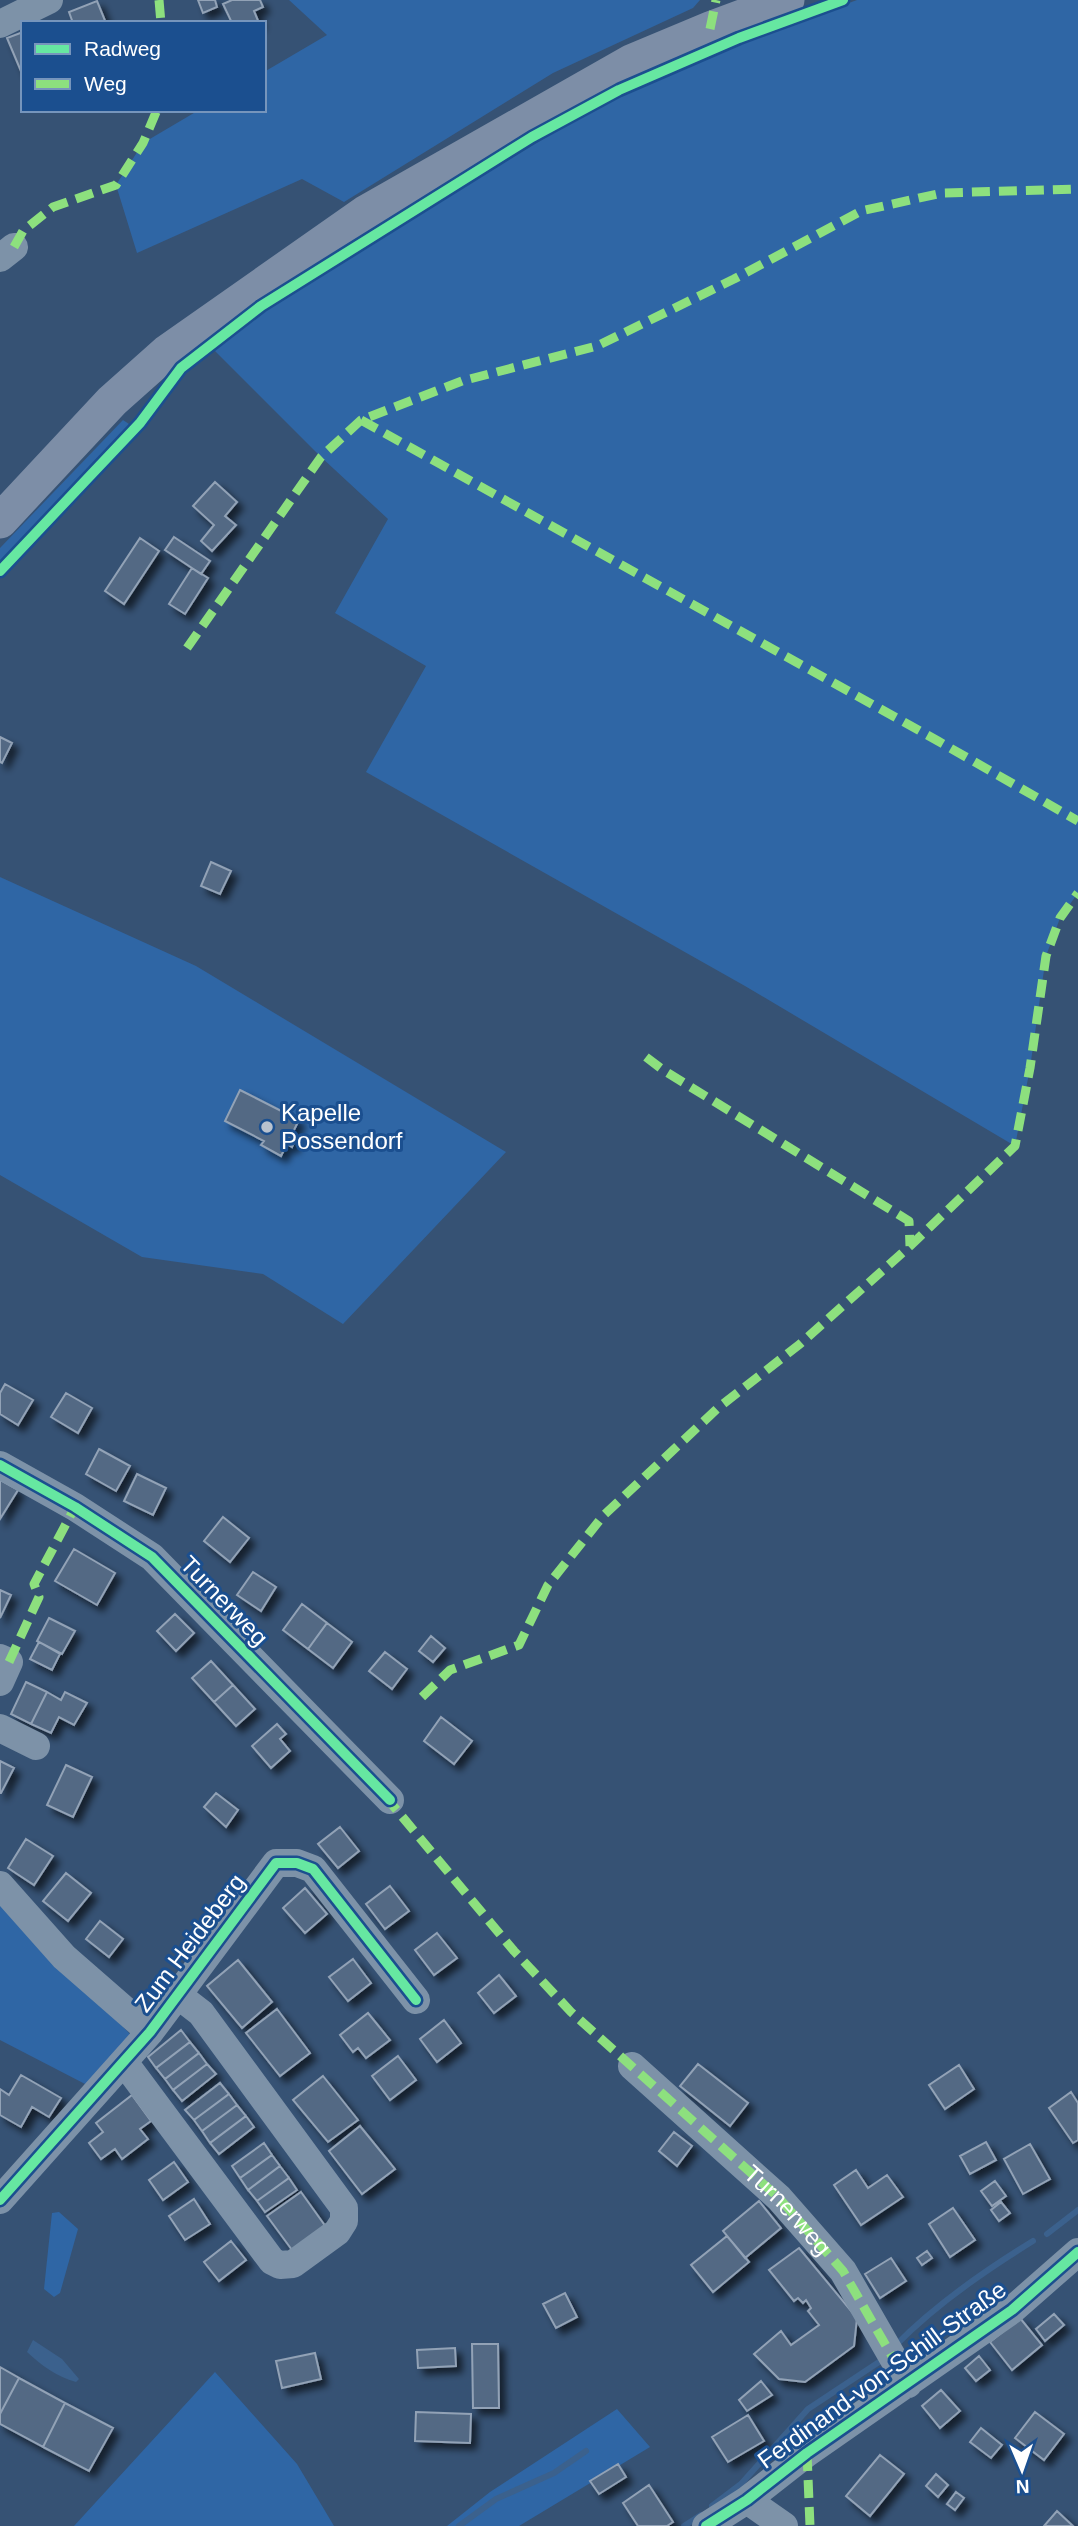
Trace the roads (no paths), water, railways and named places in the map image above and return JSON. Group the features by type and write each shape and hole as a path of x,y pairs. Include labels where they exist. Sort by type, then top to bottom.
{"main road":[{"path":"0,520 112,401 167,352 365,213 631,62 787,0"}],"street":[{"path":"0,24 49,0"},
{"name":"Turnerweg","path":"0,1465 75,1507 152,1557 390,1800"},
{"path":"0,1658 9,1662 0,1682"},
{"path":"0,1728 36,1746"},
{"name":"Zum Heideberg","path":"0,2200 150,2032 276,1863 297,1863 313,1869 416,2000"},
{"path":"0,1885 64,1957 150,2032"},
{"name":"Zum Heideberg","path":"124,2063 272,2261 280,2265 293,2264 337,2232 344,2221 344,2208 201,2013 179,1996"},
{"name":"Turnerweg","path":"632,2066 779,2198 843,2271 908,2384"},
{"name":"Ferdinand-von-Schill-Straße","path":"706,2526 747,2500 807,2453 1012,2310 1078,2252"},
{"path":"747,2500 783,2526"}],"waterway":[{"path":"1047,2234 1078,2210"},
{"path":"896,2345 961,2289 1033,2241"},
{"path":"712,2506 741,2484 808,2409 879,2362"},
{"path":"459,2526 496,2499 554,2473 586,2451"},
{"path":"684,2526 701,2515"}],"place":[{"name":"Kapelle Possendorf","path":"267,1127"}]}
